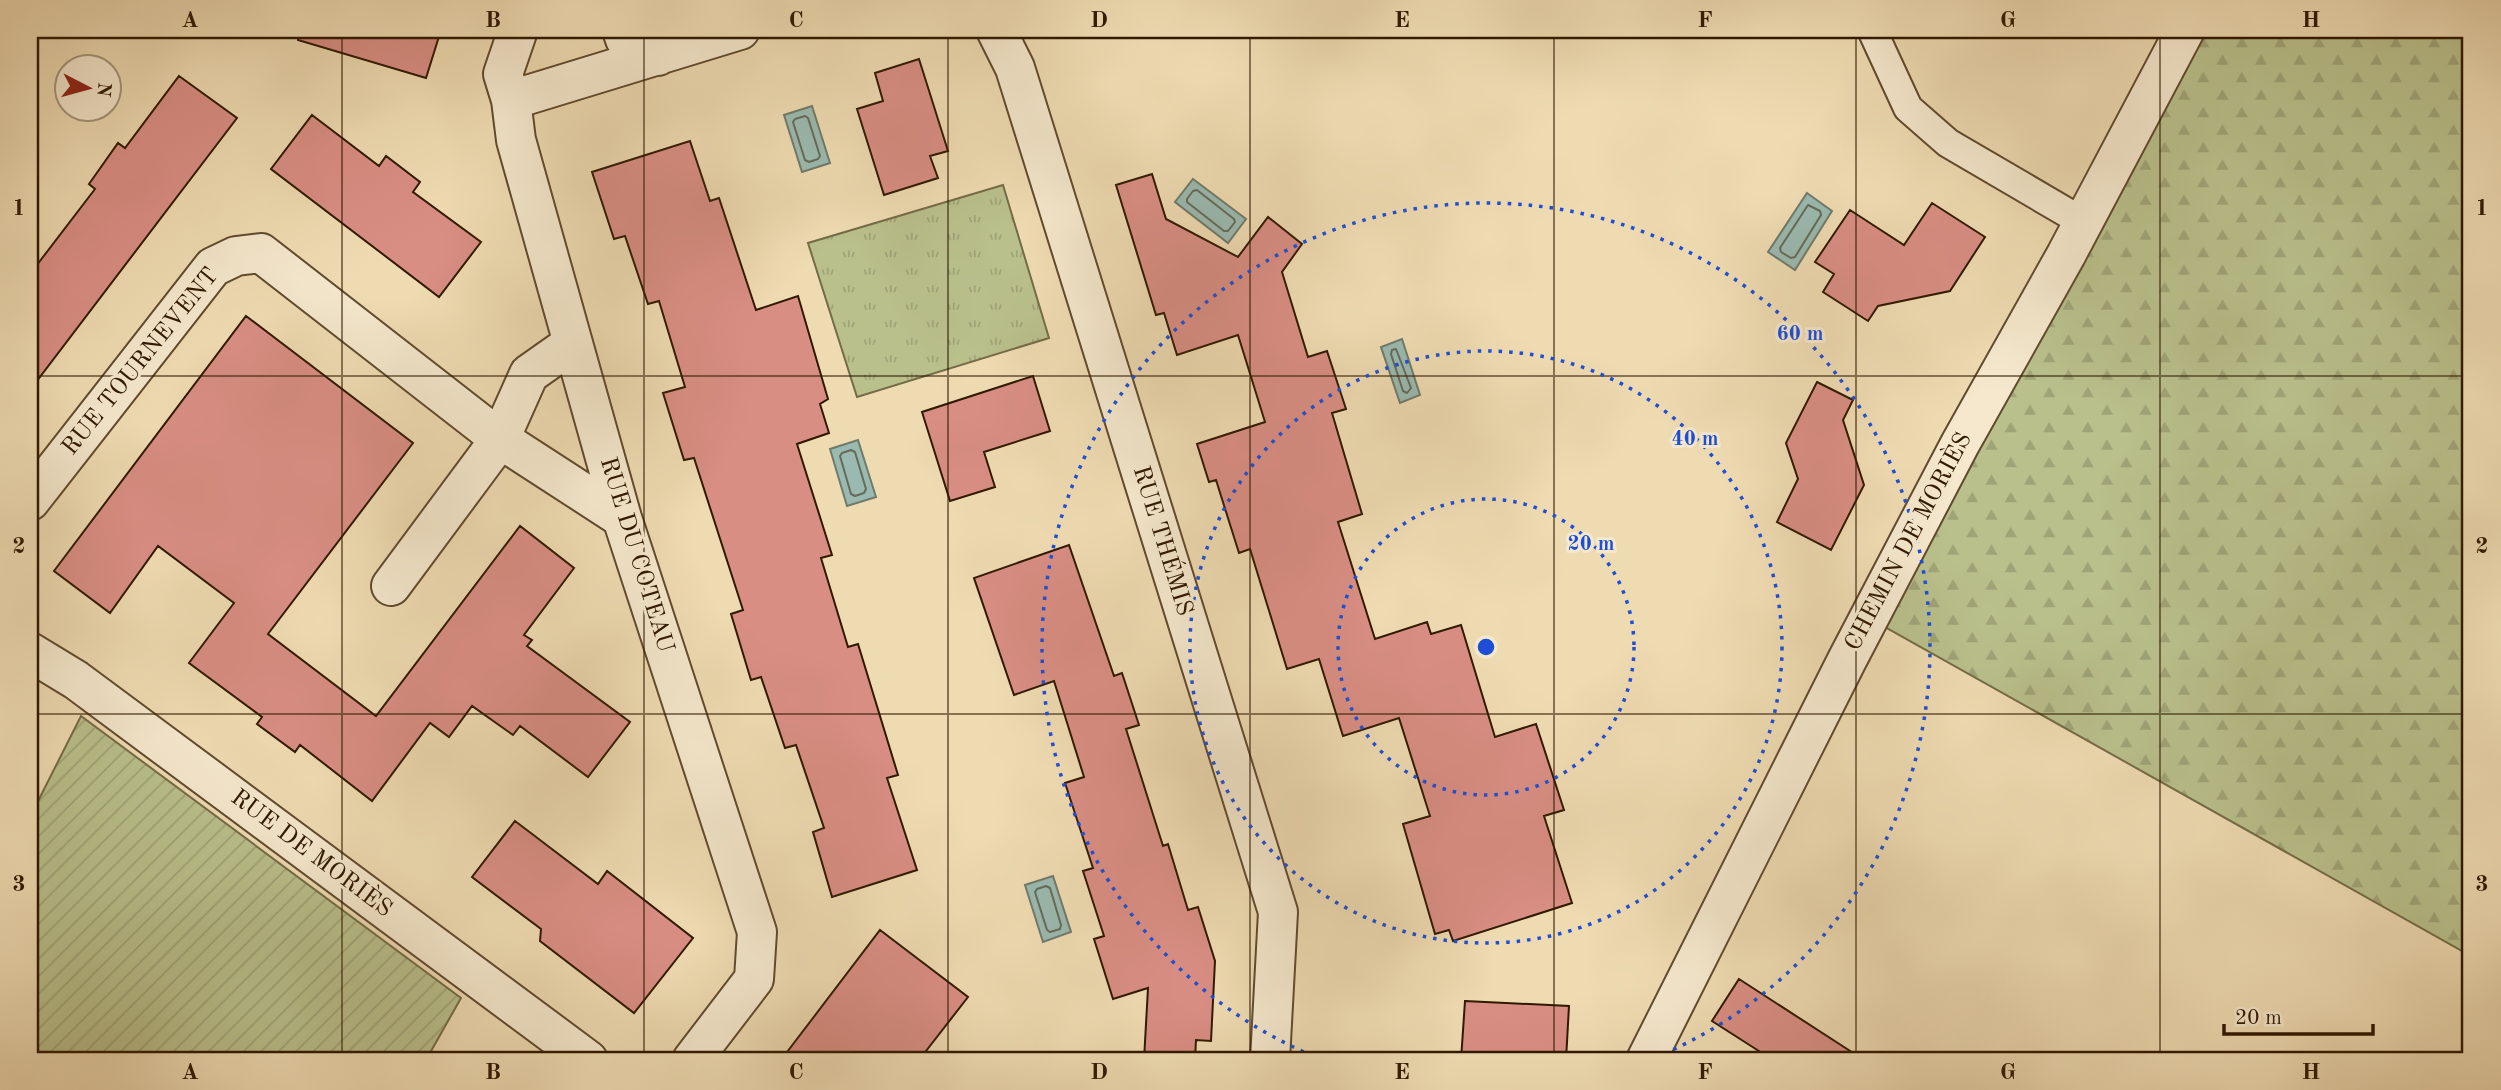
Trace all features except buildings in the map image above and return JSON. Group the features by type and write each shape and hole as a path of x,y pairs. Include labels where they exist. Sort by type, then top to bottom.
{"street":[{"name":"RUE DU COTEAU","path":"518,30 503,74 511,100 516,140 622,518 757,932 754,979 692,1060"},
{"path":"622,30 625,39 658,56"},
{"path":"511,100 740,30"},
{"name":"RUE THÉMIS","path":"996,30 1015,68 1278,912 1269,1060"},
{"name":"CHEMIN DE MORIÈS","path":"1646,1060 1960,444 2185,30"},
{"name":"RUE TOURNEVENT","path":"30,501 213,267 236,256 261,253 500,439 622,518"},
{"path":"391,586 500,439 529,374 573,343"},
{"name":"RUE DE MORIÈS","path":"30,652 76,680 588,1060"}],"lane":[{"path":"1872,30 1908,108 1948,143 2083,222"}],"green space":[{"path":"2185,30 2471,30 2471,956 1869,618"},
{"path":"1003,185 1049,338 857,397 808,243"},
{"path":"81,716 461,998 426,1060 30,1060 30,817"}],"water":[{"path":"812,106 830,163 802,172 784,115"},
{"path":"1193,179 1246,219 1228,243 1175,202"},
{"path":"1807,193 1832,211 1795,270 1768,252"},
{"path":"1402,339 1420,395 1400,403 1381,347"},
{"path":"858,440 876,497 847,506 830,449"},
{"path":"1053,876 1071,932 1043,942 1025,885"}]}
